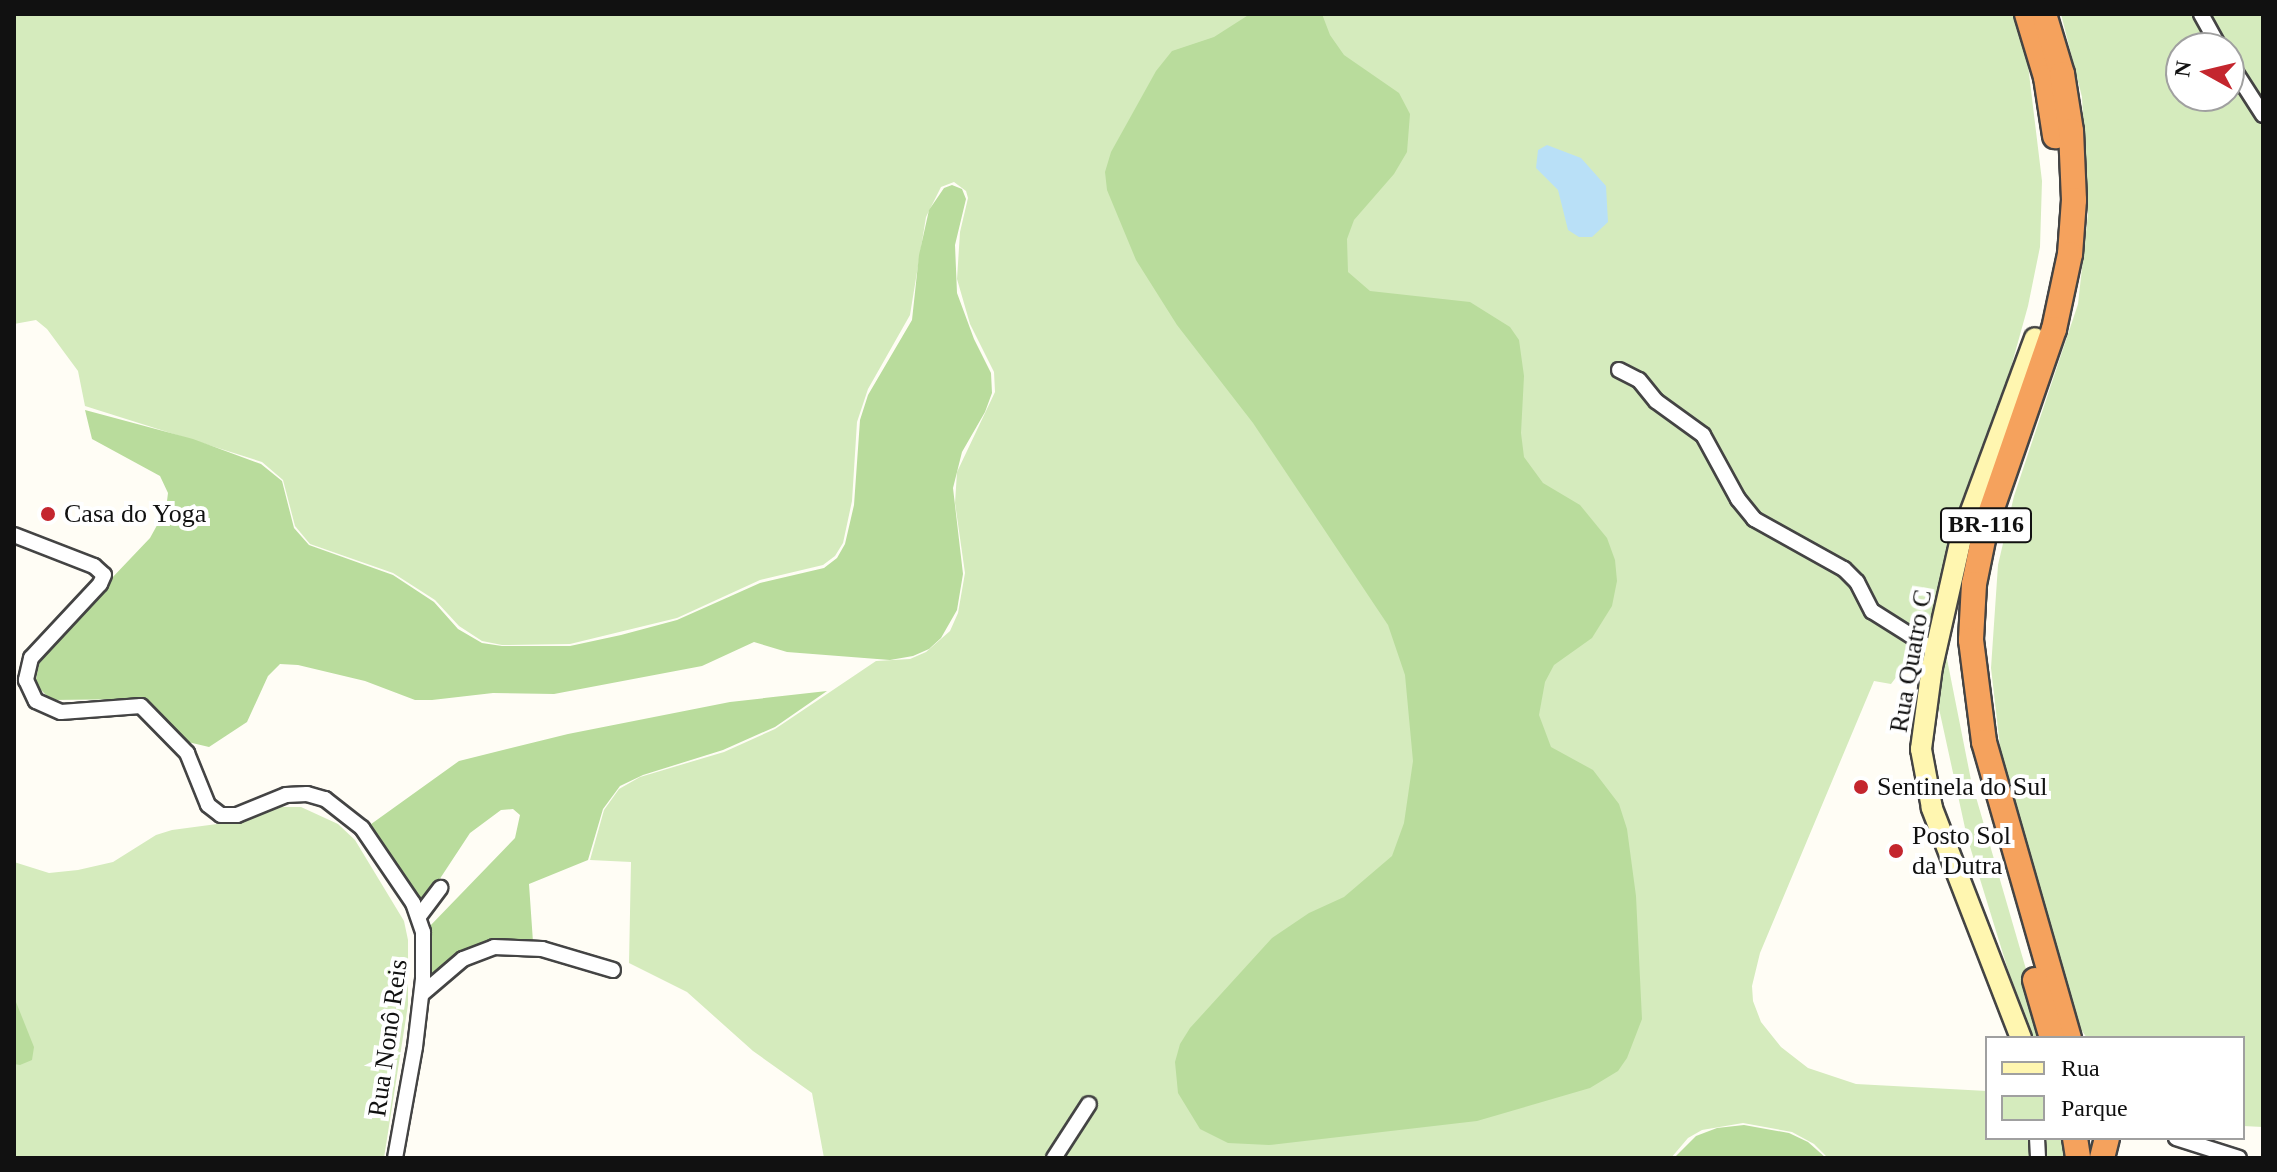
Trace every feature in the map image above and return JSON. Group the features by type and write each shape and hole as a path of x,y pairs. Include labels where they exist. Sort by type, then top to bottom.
{"highway":[{"name":"BR-116","path":"2027,14 2051,102 2059,188 2051,265 2035,338 1965,554 1959,583 1957,655 1969,748 2051,1036"},
{"name":"BR-116","path":"2044,14 2065,87 2071,131 2074,200 2070,254 2054,329 1986,525 1974,584 1971,640 1978,713 1987,755 2068,1036"}],"street":[{"path":"2201,14 2211,32"},
{"path":"2245,87 2263,115"},
{"name":"Rua Quatro C","path":"2020,1036 1932,808 1921,749 1929,682 1961,538 2035,338"},
{"path":"1619,370 1639,380 1656,401 1703,435 1738,499 1754,519 1844,569 1857,582 1872,611 1932,649"},
{"name":"Rua Nonô Reis","path":"14,535 99,569 104,579 31,658 26,680 36,701 61,712 141,706 187,753 208,805 221,815 237,815 286,795 307,794 325,799 362,828 420,915 424,952 422,994 395,1158"},
{"path":"420,915 440,888"},
{"path":"422,994 463,959 494,947 542,949 613,970"},
{"path":"1054,1158 1089,1104"},
{"path":"2182,1140 2239,1158"}],"green space":[{"path":"14,14 2013,14 2028,65 2042,181 2040,247 2028,306 2008,378 1980,455 1932,630 1891,684 1874,681 1760,953 1752,986 1753,1001 1761,1022 1781,1047 1808,1068 1856,1084 1985,1091 1985,1140 2030,1140 2030,1158 1828,1158 1814,1144 1792,1132 1743,1123 1702,1130 1688,1138 1671,1158 824,1158 812,1093 753,1051 687,992 629,963 631,862 590,860 604,810 619,789 640,777 724,752 775,729 876,661 910,659 926,652 950,631 958,613 965,573 955,503 957,472 995,392 994,372 970,324 957,279 960,232 968,198 966,191 954,182 941,187 926,217 910,315 868,389 857,422 852,501 843,543 835,556 823,565 760,580 677,618 570,644 502,645 482,641 459,626 435,600 393,573 310,544 295,526 283,480 262,462 85,406 78,371 47,329 36,320 14,324"},
{"path":"1250,14 1322,14 1330,35 1344,55 1399,93 1410,114 1407,152 1394,174 1354,220 1347,239 1348,272 1370,291 1470,302 1510,327 1519,340 1524,376 1521,433 1524,457 1543,483 1580,505 1607,538 1615,560 1617,581 1612,606 1592,638 1554,665 1545,682 1539,715 1551,747 1593,770 1619,804 1627,829 1636,896 1642,1019 1627,1058 1618,1071 1590,1088 1477,1121 1269,1145 1228,1143 1200,1129 1178,1093 1175,1062 1180,1044 1190,1028 1272,938 1309,913 1344,897 1392,856 1404,823 1413,761 1405,675 1388,625 1253,423 1177,325 1136,260 1107,190 1105,172 1111,152 1156,71 1172,51 1214,37"},
{"path":"2061,14 2198,14 2205,32 2165,32 2165,112 2245,112 2245,98 2263,127 2263,1127 2245,1126 2245,1036 2086,1036 2080,1028 2001,755 1991,668 1998,565 2014,496 2078,304 2088,214 2082,97"},
{"path":"2207,14 2263,14 2263,102 2245,76 2245,32 2217,32"},
{"path":"952,185 962,189 966,199 955,245 957,293 991,373 992,393 962,452 953,488 963,574 957,610 941,638 929,649 890,660 787,652 754,642 702,666 554,694 493,693 432,700 415,700 365,681 298,665 280,664 268,676 247,722 209,747 188,742 154,706 140,699 51,700 35,684 40,659 51,642 150,538 166,509 168,493 160,476 92,439 85,410 193,439 261,464 282,481 294,528 309,545 393,575 434,602 458,629 482,643 570,646 621,635 677,620 760,583 824,568 837,558 845,544 854,505 860,420 868,395 912,320 919,255 929,210 944,188"},
{"path":"1946,654 1971,780 2045,1036 2028,1036 1967,837 1938,704"},
{"path":"827,691 775,727 723,750 643,775 620,786 603,809 588,860 529,884 533,942 511,942 427,984 429,927 515,838 520,815 513,809 501,810 470,833 420,909 367,827 459,761 568,734 730,702"},
{"path":"276,807 301,807 338,824 355,840 404,921 408,940 408,1005 384,1158 14,1158 14,862 49,873 78,870 113,862 156,835 232,822"},
{"path":"14,997 34,1047 32,1060 20,1065 14,1064"},
{"path":"1744,1125 1789,1133 1808,1142 1826,1158 1674,1158 1696,1136 1717,1128"},
{"path":"2043,1140 2065,1140 2065,1158 2043,1158"}],"water":[{"path":"1547,145 1581,158 1606,186 1608,222 1592,237 1579,237 1568,230 1558,190 1536,168 1538,150"}],"place":[{"name":"Casa do Yoga","path":"48,514"},
{"name":"Sentinela do Sul","path":"1861,787"},
{"name":"Posto Sol da Dutra","path":"1896,851"}]}
